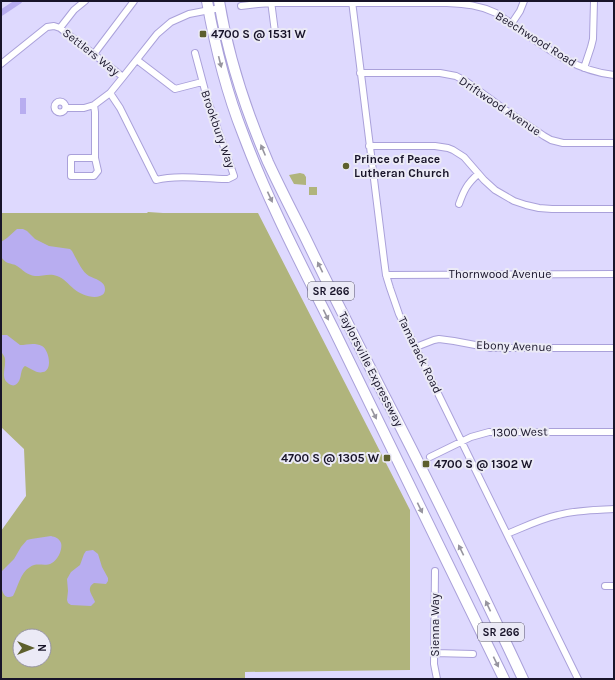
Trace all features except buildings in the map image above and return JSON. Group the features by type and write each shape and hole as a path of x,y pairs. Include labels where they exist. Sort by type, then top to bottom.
{"main road":[{"name":"Taylorsville Expressway","path":"219,4 225,35 234,68 267,160 478,585 523,679"},
{"name":"Taylorsville Expressway","path":"208,5 230,98 242,134 261,179 380,427 504,679"}],"street":[{"path":"60,28 74,10 85,1"},
{"path":"94,54 134,1"},
{"path":"512,24 524,1"},
{"path":"584,68 593,39 594,1"},
{"path":"272,2 275,32"},
{"name":"Beechwood Road","path":"241,6 272,2 447,2 480,6 496,13 564,59 596,72 614,75"},
{"name":"Tamarack Road","path":"352,2 386,275 399,314 578,679"},
{"path":"66,108 84,108 94,105 110,93 124,78 157,34 166,25 208,5 219,4"},
{"name":"Settlers Way","path":"1,64 47,27 54,26 60,28 124,78"},
{"name":"Brookbury Way","path":"110,93 126,120 156,180 172,177 228,179 234,176 207,98 195,53"},
{"name":"Brookbury Way","path":"138,60 175,89 202,82"},
{"name":"Driftwood Avenue","path":"360,74 440,73 452,75 467,82 551,140 568,143 614,143"},
{"path":"94,105 94,158 98,172 94,176 71,176 71,158 94,158"},
{"path":"369,146 425,145 441,146 453,150 464,157 494,190 514,201 526,205 552,209 614,209"},
{"path":"459,204 467,185 478,174"},
{"name":"Thornwood Avenue","path":"386,275 614,274"},
{"name":"Ebony Avenue","path":"416,347 439,339 491,348 614,348"},
{"name":"1300 West","path":"430,457 480,434 500,432 614,432"},
{"path":"507,534 557,515 588,510 614,510"},
{"name":"Sienna Way","path":"435,571 435,671 437,679"},
{"path":"605,586 614,586"},
{"path":"435,653 473,654"}],"green space":[{"path":"300,173 304,174 306,177 306,185 294,184 289,175"},
{"path":"309,187 317,187 317,195 309,195"},
{"path":"1,213 258,213 410,510 410,670 245,672 245,679 1,678 1,531 26,496 24,449 1,427"}],"shaded area":[{"path":"20,98 26,98 26,114 20,114"},
{"path":"17,229 27,231 35,239 49,246 70,249 86,274 105,286 104,294 97,297 86,296 59,277 54,275 35,276 27,273 16,265 6,262 1,257 1,242"},
{"path":"1,335 7,335 20,345 33,344 42,346 47,351 49,360 48,368 43,372 38,372 25,366 22,370 19,381 15,385 11,385 6,382 4,376 5,357 1,351"},
{"path":"51,536 58,539 61,544 60,552 56,560 52,563 33,565 30,567 22,576 13,596 6,596 2,590 1,572 14,559 27,540"},
{"path":"93,550 98,554 108,581 106,584 94,583 91,585 90,592 95,602 91,606 71,605 67,600 67,579 71,572 80,565 86,551"}],"waterway":[{"path":"1,13 19,1"}],"place":[{"name":"4700 S @ 1531 W","path":"203,34"},
{"name":"Prince of Peace Lutheran Church","path":"346,166"},
{"name":"4700 S @ 1305 W","path":"387,458"},
{"name":"4700 S @ 1302 W","path":"426,464"}]}
